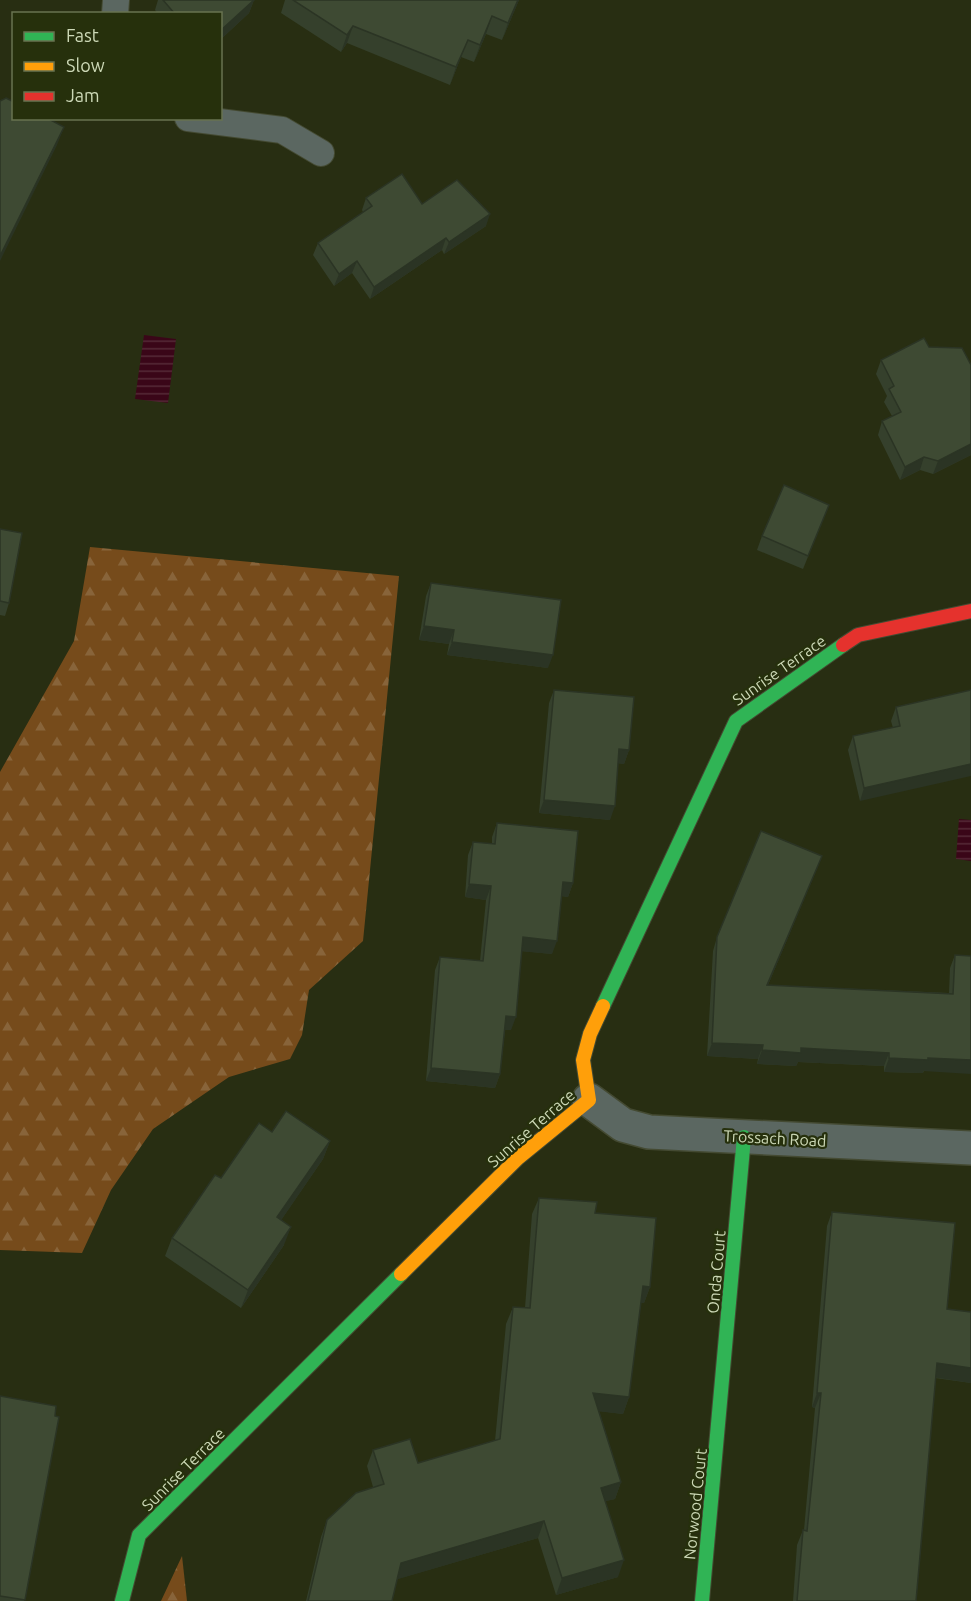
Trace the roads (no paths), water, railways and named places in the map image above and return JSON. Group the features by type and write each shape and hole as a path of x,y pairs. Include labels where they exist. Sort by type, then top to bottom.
{"street":[{"name":"Sunrise Terrace","path":"122,1601 139,1535 518,1158 589,1100 583,1060 590,1034 736,721 858,635 971,611"},
{"name":"Trossach Road","path":"589,1100 611,1119 636,1129 744,1137 971,1148"},
{"name":"Onda Court","path":"721,1410 744,1137"},
{"name":"Norwood Court","path":"702,1601 721,1410"}],"lane":[{"path":"204,120 282,130 321,153"}]}
